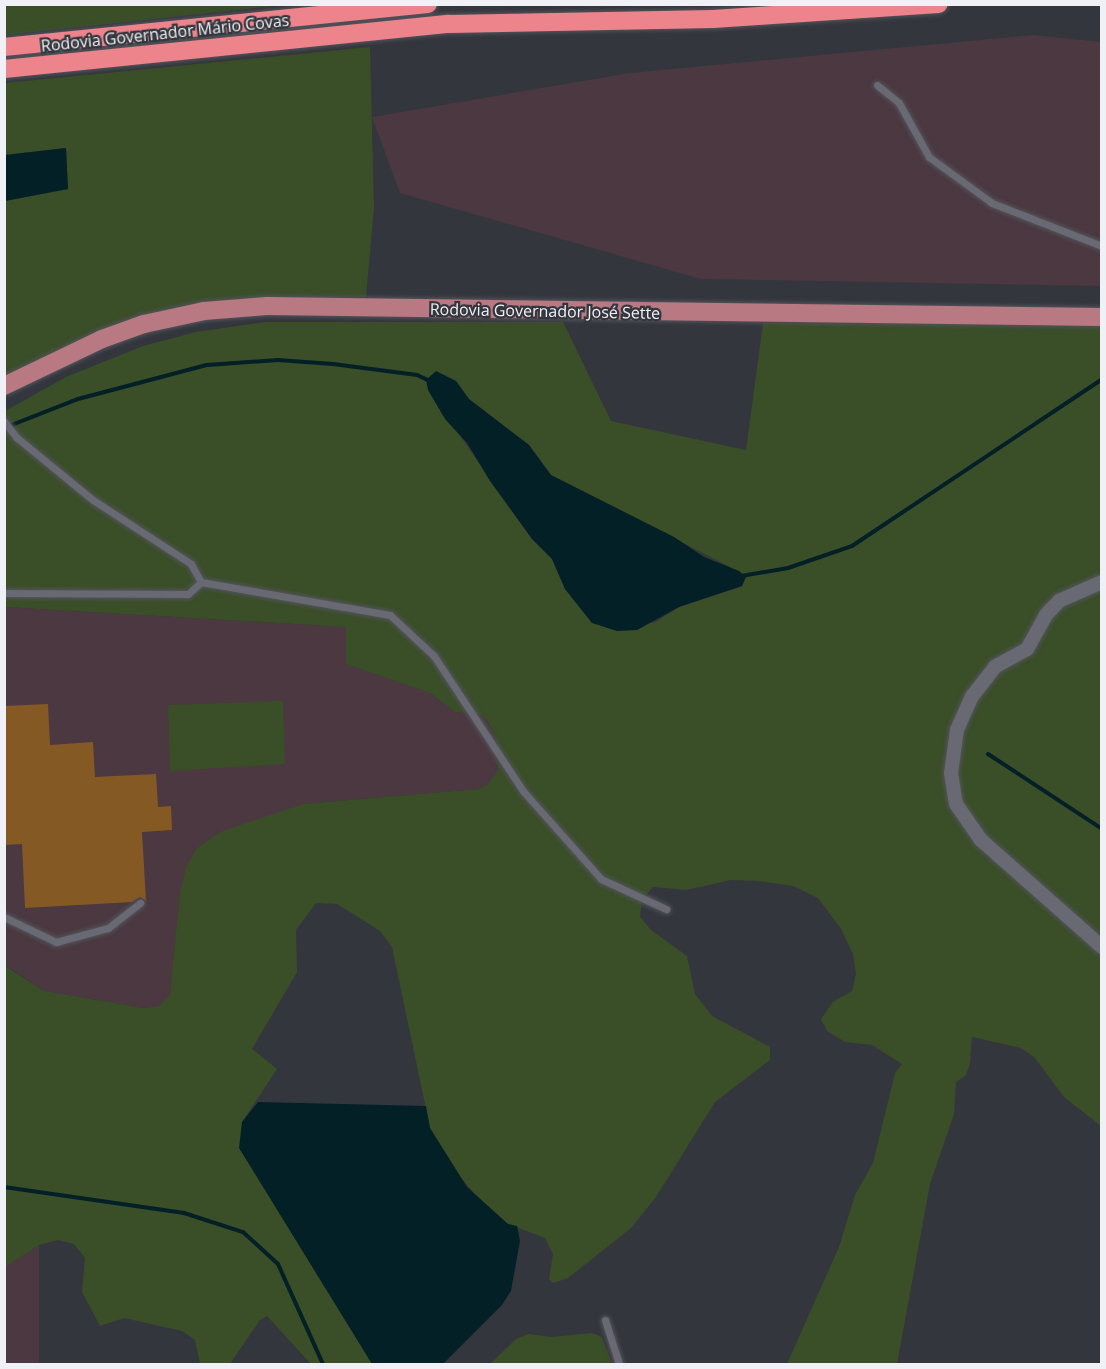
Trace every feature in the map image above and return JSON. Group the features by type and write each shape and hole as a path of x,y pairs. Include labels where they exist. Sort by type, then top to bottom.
{"highway":[{"name":"Rodovia Governador Mário Covas","path":"4,47 428,4"},
{"name":"Rodovia Governador Mário Covas","path":"4,69 449,24 713,19 939,4"}],"main road":[{"name":"Rodovia Governador José Sette","path":"4,386 102,339 144,324 204,311 267,306 1101,317"}],"street":[{"path":"1101,582 1059,601 1046,615 1027,649 995,667 972,696 957,730 951,772 956,804 981,840 1101,947"}],"lane":[{"path":"877,85 899,103 929,157 992,204 1101,246"},
{"path":"4,421 13,432 93,500 191,564 201,582"},
{"path":"4,593 188,594 201,582"},
{"path":"201,582 390,615 434,656 523,791 601,879 666,909"},
{"path":"4,917 56,942 108,928 140,903"},
{"path":"605,1320 619,1365"}],"shaded area":[{"path":"1033,35 1101,42 1101,286 701,279 400,193 372,117 630,73"},
{"path":"5,607 346,627 347,664 430,693 455,712 480,714 487,720 496,739 498,770 487,785 478,789 303,804 253,822 180,893 175,976 170,996 159,1006 144,1008 44,991 5,965"},
{"path":"39,1245 39,1364 5,1364 4,1267"}],"green space":[{"path":"5,4 284,4 284,5 5,35"},
{"path":"370,47 374,208 366,297 282,298 164,310 5,378 5,201 68,189 66,148 5,155 5,83"},
{"path":"265,322 563,322 611,421 746,450 763,323 1101,324 1101,1126 1064,1097 1034,1057 1021,1048 972,1037 970,1063 966,1075 956,1082 954,1114 930,1184 897,1364 787,1364 839,1247 855,1195 873,1163 895,1073 902,1064 872,1045 845,1042 827,1031 821,1019 833,1002 852,991 856,974 853,954 841,929 818,898 793,886 758,881 731,880 686,890 653,887 642,899 640,917 651,930 687,956 695,994 712,1016 770,1047 770,1060 715,1102 656,1197 631,1228 568,1278 553,1283 549,1279 553,1254 545,1238 508,1224 481,1201 454,1170 430,1128 392,947 380,931 337,904 316,903 296,930 297,972 252,1049 277,1069 242,1122 372,1364 311,1364 267,1316 260,1320 230,1364 200,1364 195,1340 182,1331 124,1318 100,1326 82,1292 85,1258 74,1244 58,1240 39,1245 5,1267 4,965 44,991 144,1008 159,1006 170,995 180,893 186,867 197,848 222,831 303,804 478,789 487,785 498,770 496,739 487,720 480,714 455,712 430,693 346,664 346,627 5,607 5,411 66,377 143,346 196,332","holes":["456,381 469,399 529,445 551,475 730,567 743,586 679,607 654,623 592,623 565,589 552,559 532,539 428,390"]},
{"path":"283,701 285,764 170,771 168,705"},
{"path":"592,1333 602,1337 612,1364 490,1364 516,1339 528,1334 551,1337"}],"water":[{"path":"66,148 68,189 5,201 5,155"},
{"path":"436,371 456,381 469,399 529,445 551,475 674,537 704,557 739,571 746,577 742,586 679,607 637,630 617,631 592,623 565,589 552,559 532,539 490,481 467,443 445,419 428,390 426,380"},
{"path":"258,1102 426,1106 430,1128 467,1187 508,1224 517,1226 520,1241 511,1291 502,1305 443,1364 372,1364 239,1148 242,1122"}],"building":[{"path":"48,704 50,745 93,742 95,777 156,774 158,807 171,806 172,830 142,832 146,901 140,897 132,902 25,908 22,844 4,845 4,706"}],"waterway":[{"path":"4,428 78,399 207,365 278,360 333,364 417,375 430,381"},
{"path":"741,576 788,568 852,546 1102,379"},
{"path":"988,754 1102,829"},
{"path":"4,1187 184,1213 243,1232 278,1264 323,1364"}]}
